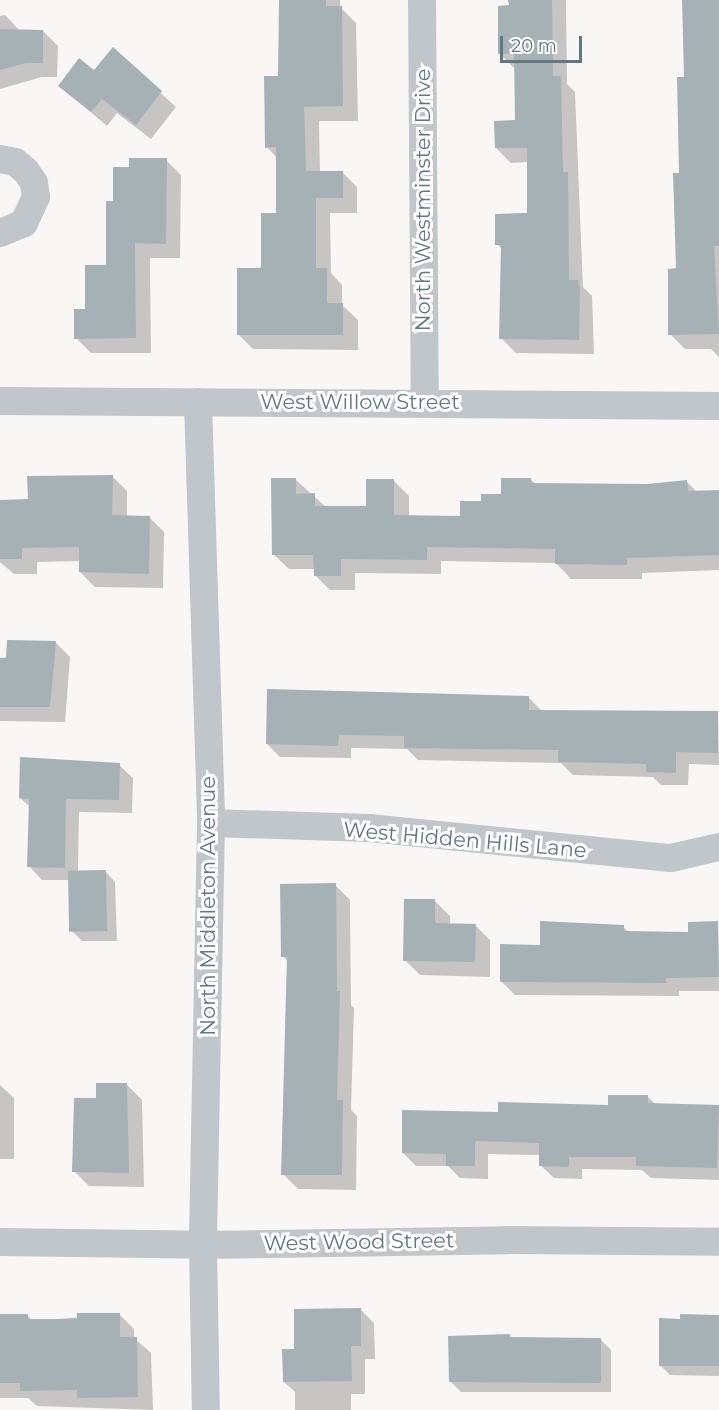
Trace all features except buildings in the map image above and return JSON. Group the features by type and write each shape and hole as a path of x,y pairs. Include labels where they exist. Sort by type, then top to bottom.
{"street":[{"name":"North Westminster Drive","path":"422,0 425,401"},
{"path":"0,159 15,162 26,171 34,183 36,197 24,223 0,233"},
{"name":"West Willow Street","path":"0,401 425,401 719,406"},
{"name":"North Middleton Avenue","path":"198,402 211,823 203,1245 206,1410"},
{"name":"West Hidden Hills Lane","path":"211,823 369,828 671,858 719,847"},
{"name":"West Wood Street","path":"0,1242 203,1245 507,1240 719,1242"}]}
